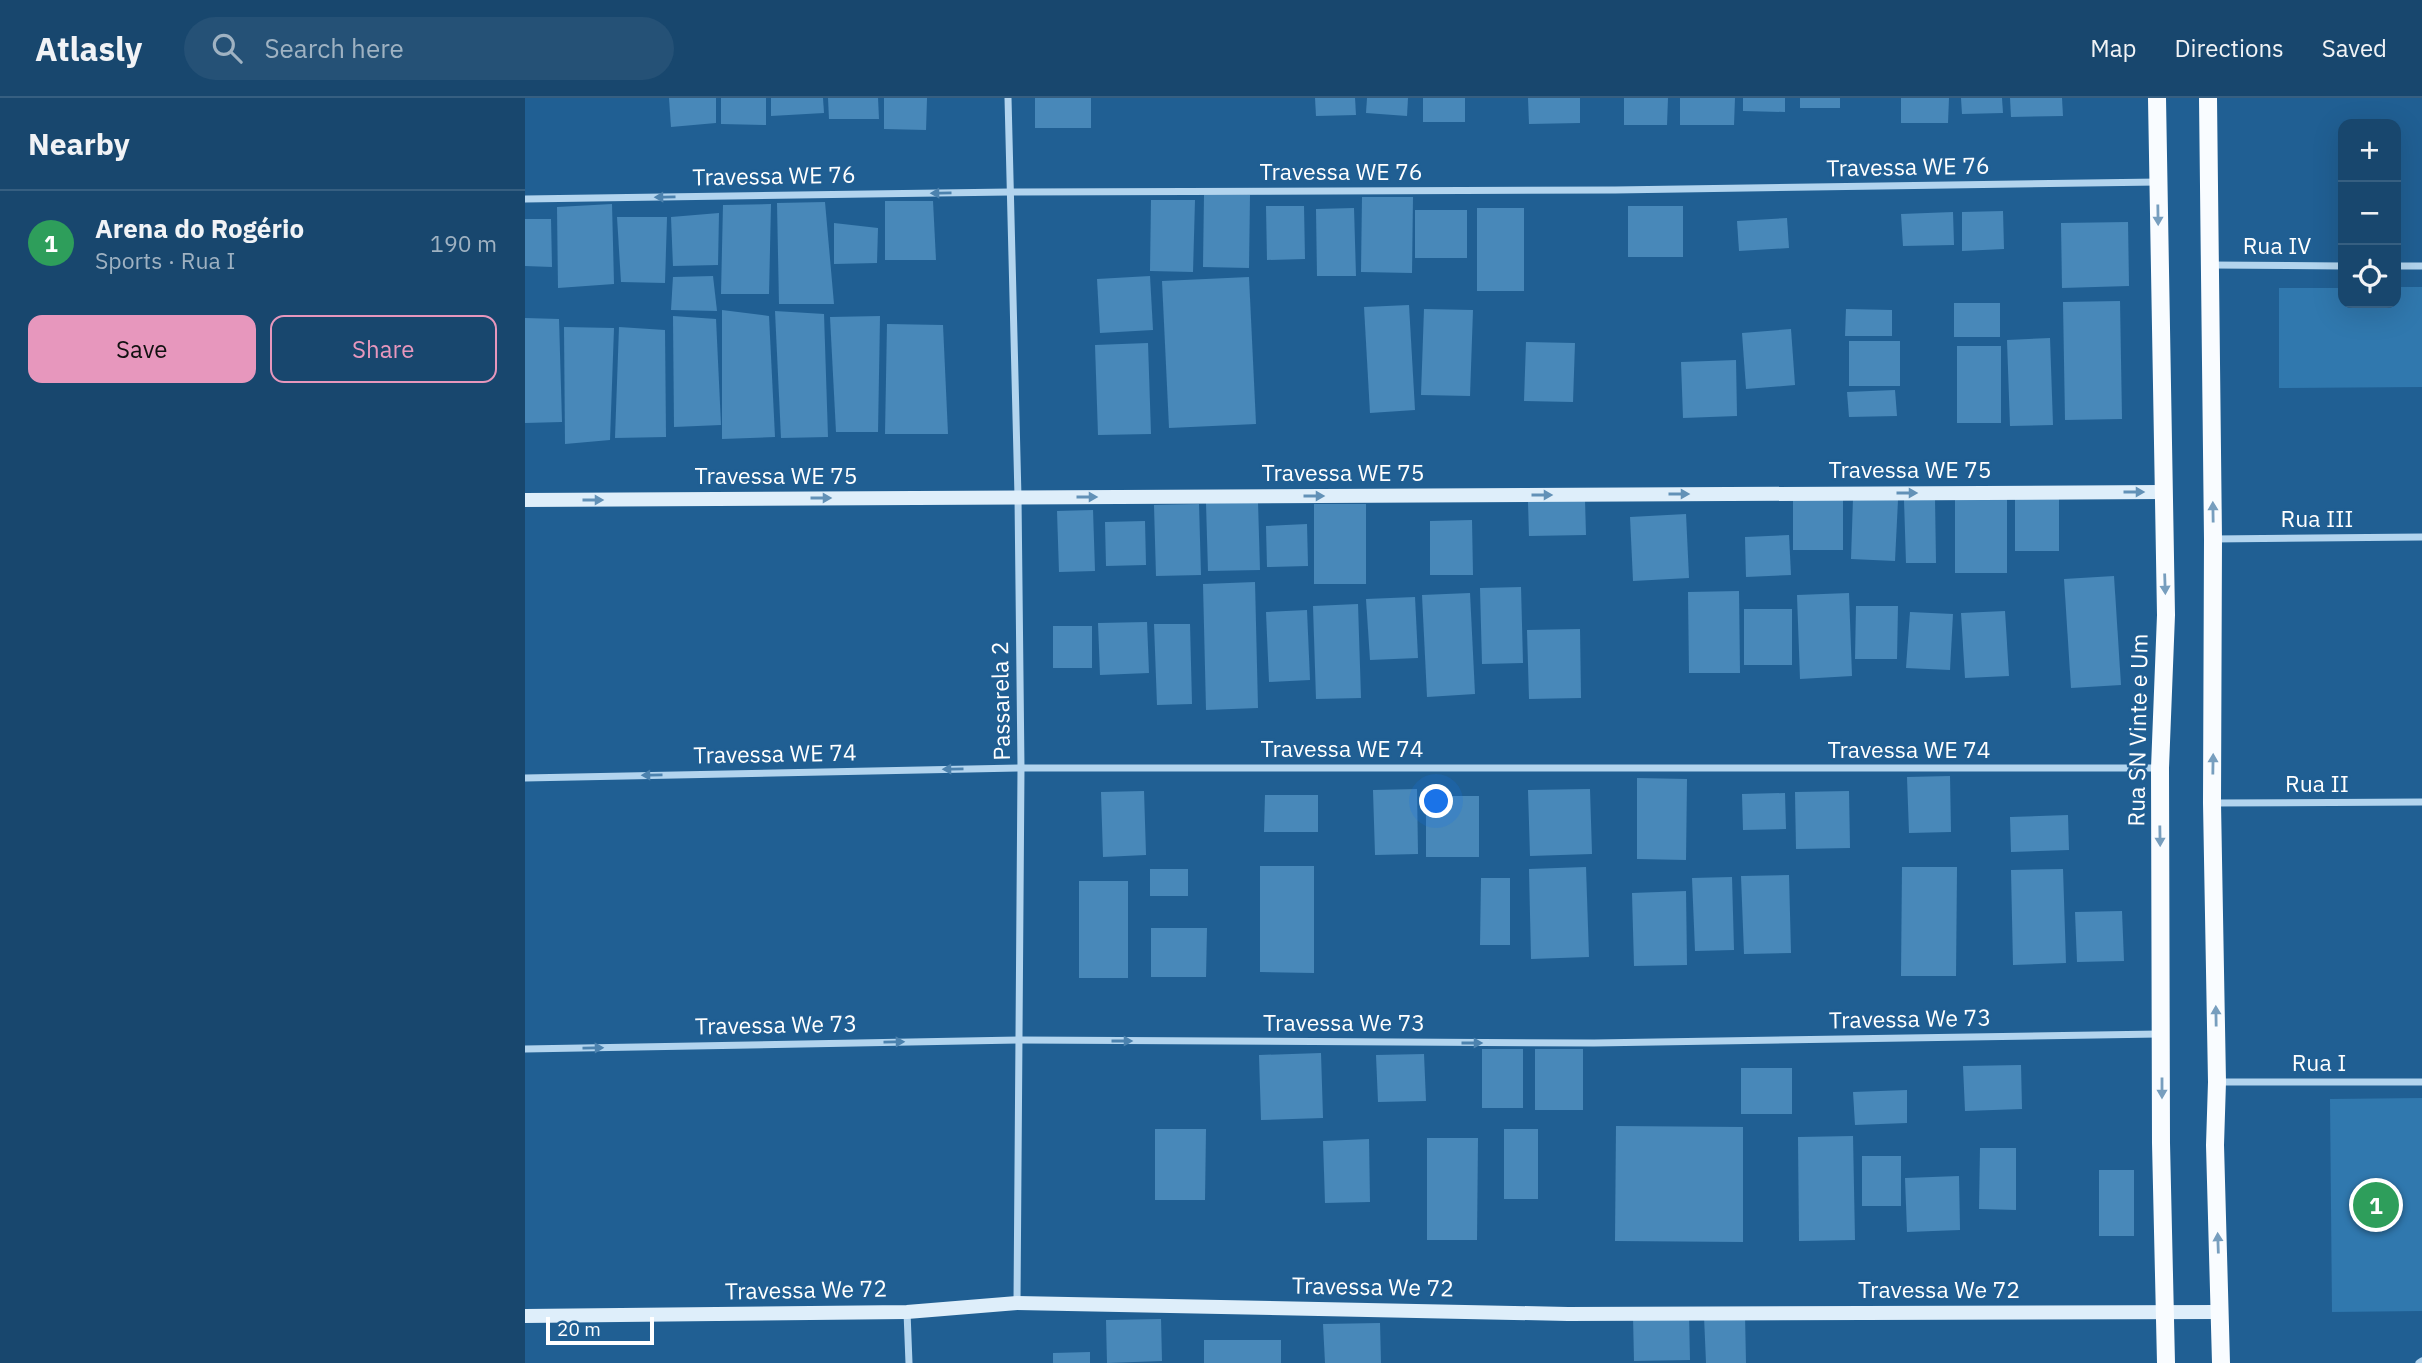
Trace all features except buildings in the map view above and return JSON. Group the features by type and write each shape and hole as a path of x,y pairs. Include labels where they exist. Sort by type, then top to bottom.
{"main road":[{"name":"Rua SN Vinte e Um","path":"2157,98 2166,615 2159,768 2166,1363"},
{"path":"2208,98 2217,1082 2215,1145 2221,1363"},
{"name":"Travessa WE 75","path":"525,500 2162,492"},
{"name":"Travessa We 72","path":"525,1316 907,1311 1017,1303 1568,1314 2220,1311"}],"street":[{"name":"Passarela 2","path":"1008,98 1019,498 1021,768 1017,1303"},
{"name":"Travessa WE 76","path":"525,200 1009,192 1615,190 2158,182"},
{"name":"Rua IV","path":"2210,265 2338,266"},
{"path":"2401,266 2422,266"},
{"name":"Rua III","path":"2213,539 2422,537"},
{"name":"Travessa WE 74","path":"525,778 1021,768 2159,768"},
{"name":"Rua II","path":"2213,803 2422,802"},
{"name":"Travessa We 73","path":"525,1049 1020,1040 1594,1043 2162,1034"},
{"name":"Rua I","path":"2217,1082 2422,1082"},
{"path":"907,1311 909,1363"}],"shaded area":[{"path":"2401,287 2422,287 2422,387 2279,388 2279,288 2338,288 2338,308 2401,308"},
{"path":"2422,1098 2422,1311 2332,1312 2330,1099"}],"place":[{"name":"Arena do Rogério","path":"2376,1205"}]}
